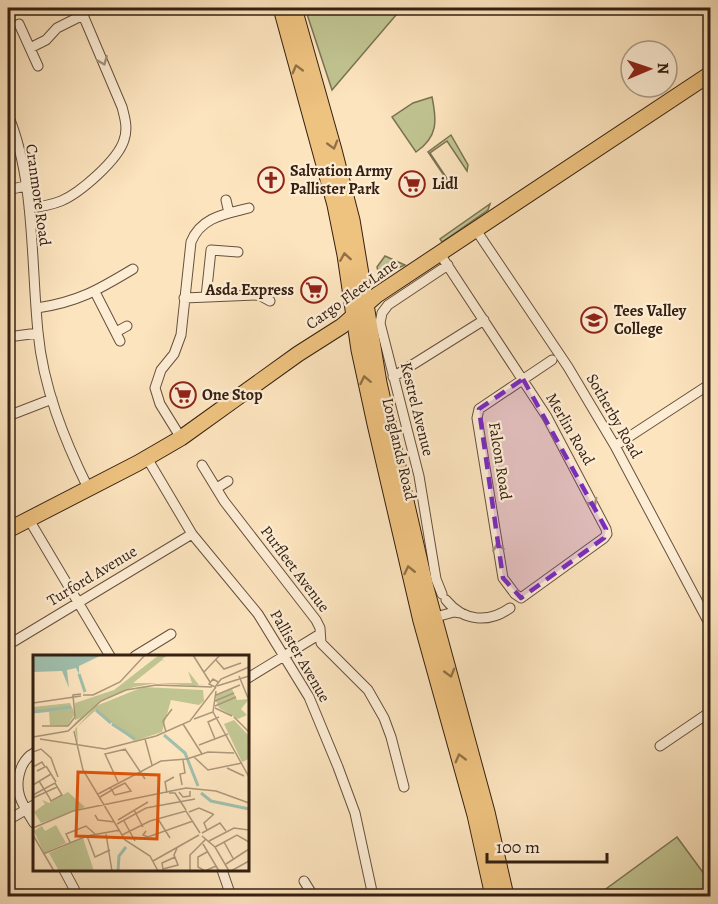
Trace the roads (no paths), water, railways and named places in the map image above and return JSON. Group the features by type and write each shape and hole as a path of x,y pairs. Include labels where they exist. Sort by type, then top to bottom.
{"main road":[{"name":"Longlands Road","path":"280,8 335,205 375,424 476,770 506,897"},
{"name":"Longlands Road","path":"294,8 350,210 379,383 433,618 493,897"},
{"name":"Cargo Fleet Lane","path":"8,530 181,438 298,354 342,326 377,295 444,259 476,230 711,74"}],"street":[{"path":"28,208 59,202 76,192 107,165 124,141 126,123 122,107 81,11 57,28 46,40 30,48"},
{"path":"19,24 38,66"},
{"name":"Cranmore Road","path":"8,118 25,186 38,333 44,370 71,452 88,488"},
{"path":"8,190 25,186"},
{"path":"226,200 229,213"},
{"path":"181,438 160,404 155,387 161,370 174,354 181,335 191,242 195,233 206,222 249,208"},
{"name":"Sotherby Road","path":"476,230 564,361 615,446 711,625"},
{"path":"206,297 211,250 238,252"},
{"name":"Merlin Road","path":"444,259 523,379 572,463 607,534 520,598"},
{"name":"Kestrel Avenue","path":"444,259 388,305 382,313 380,323 419,476 436,579 444,597 461,613"},
{"path":"37,308 65,303 95,292 133,269"},
{"path":"95,292 118,336 127,326"},
{"path":"184,298 259,295 270,301"},
{"path":"393,377 484,320"},
{"path":"8,337 38,333"},
{"name":"Falcon Road","path":"520,598 514,594 503,578 477,418 479,410 552,360"},
{"path":"615,446 711,384"},
{"path":"8,416 52,399"},
{"name":"Pallister Avenue","path":"147,458 192,534 258,614 309,697 338,766 354,813 373,897"},
{"name":"Purfleet Avenue","path":"202,465 316,620 321,643 368,690 384,718 404,787"},
{"path":"217,488 228,481"},
{"path":"28,518 109,655"},
{"name":"Turford Avenue","path":"8,645 192,534"},
{"path":"433,618 461,613 491,618 510,608"},
{"path":"138,655 171,634"},
{"path":"249,677 320,634"},
{"path":"660,747 711,712"},
{"path":"8,820 30,807 19,798 16,787 18,774 24,762 33,754"},
{"path":"464,799 486,897"},
{"path":"65,871 78,897"},
{"path":"222,871 231,897"},
{"path":"304,881 312,894"}],"place":[{"name":"Salvation Army Pallister Park","path":"271,180"},
{"name":"Lidl","path":"412,184"},
{"name":"Asda Express","path":"314,290"},
{"name":"Tees Valley College","path":"594,320"},
{"name":"One Stop","path":"183,395"}]}
